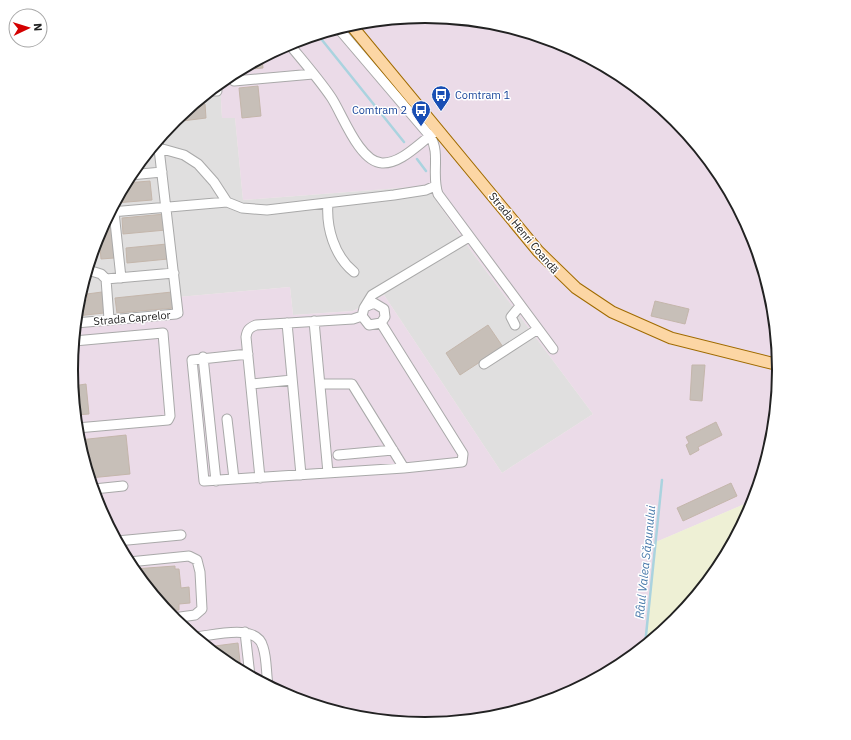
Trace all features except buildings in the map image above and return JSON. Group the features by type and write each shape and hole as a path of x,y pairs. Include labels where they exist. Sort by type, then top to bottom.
{"main road":[{"name":"Strada Henri Coandă","path":"355,31 434,133 561,276 590,299 612,312 671,338 772,363"}],"street":[{"path":"343,33 434,133 435,186 442,201 553,350"},
{"path":"293,49 330,96 356,142 370,159 382,163 397,160 434,133"},
{"path":"234,81 313,74"},
{"path":"162,145 184,155 198,164 214,182 227,202"},
{"path":"106,279 174,273 159,148"},
{"path":"139,174 162,172"},
{"path":"117,212 227,202 242,208 268,210 394,195 426,190 435,186"},
{"path":"328,203 327,217 333,239 340,256 354,272"},
{"path":"113,219 121,278"},
{"path":"367,306 374,303 381,306 385,317 381,323 373,326 369,325 362,316 364,308 367,306 372,295 469,237"},
{"path":"93,271 101,274 106,279 109,319"},
{"name":"Strada Caprelor","path":"81,322 178,313 174,273"},
{"path":"515,325 511,317 520,306"},
{"path":"260,478 246,337 250,328 256,325 353,319 362,316"},
{"path":"314,321 328,473"},
{"path":"287,323 301,475"},
{"path":"248,354 194,358 191,363 200,448 204,479 206,481 458,464 462,462 464,457 381,323"},
{"path":"484,364 538,329"},
{"path":"80,340 163,332 170,416 168,420 83,427"},
{"path":"251,384 292,380"},
{"path":"320,384 352,384 404,468"},
{"path":"227,419 234,479"},
{"path":"338,455 393,450"},
{"path":"99,488 123,486"},
{"path":"124,540 181,535"},
{"path":"136,561 189,556 197,560 200,572 202,609 195,615 182,617"},
{"path":"245,632 249,669"},
{"path":"203,636 245,632 254,634 260,639 264,648 267,679"}],"shaded area":[{"path":"426,23 448,24 493,30 537,41 558,49 599,69 618,81 654,109 671,125 701,159 714,177 737,217 754,258 761,280 770,325 772,347 772,393 770,415 761,460 746,504 656,542 647,637 637,645 599,671 579,681 537,699 515,705 471,714 448,716 426,717 380,714 314,699 293,691 252,671 233,659 197,631 180,615 150,581 137,563 114,523 97,482 90,460 81,415 79,393 78,370 82,322 179,313 178,297 290,287 293,315 353,311 384,295 502,473 593,414 472,252 426,186 243,200 235,118 222,118 220,90 252,69 293,49 336,35 380,26"},
{"path":"220,90 222,118 235,117 243,200 426,186 472,252 593,414 502,473 384,295 353,311 293,315 290,287 179,297 180,313 82,322 90,280 97,258 114,217 125,196 150,159 165,141 197,109"}],"green space":[{"path":"746,504 726,544 701,581 671,615 647,637 656,542"}],"waterway":[{"name":"Râul Valea Săpunului","path":"321,39 404,142"},
{"name":"Râul Valea Săpunului","path":"417,159 426,171"},
{"name":"Râul Valea Săpunului","path":"646,638 662,480"}],"place":[{"name":"Comtram 1","path":"441,112"},
{"name":"Comtram 2","path":"421,127"}]}
